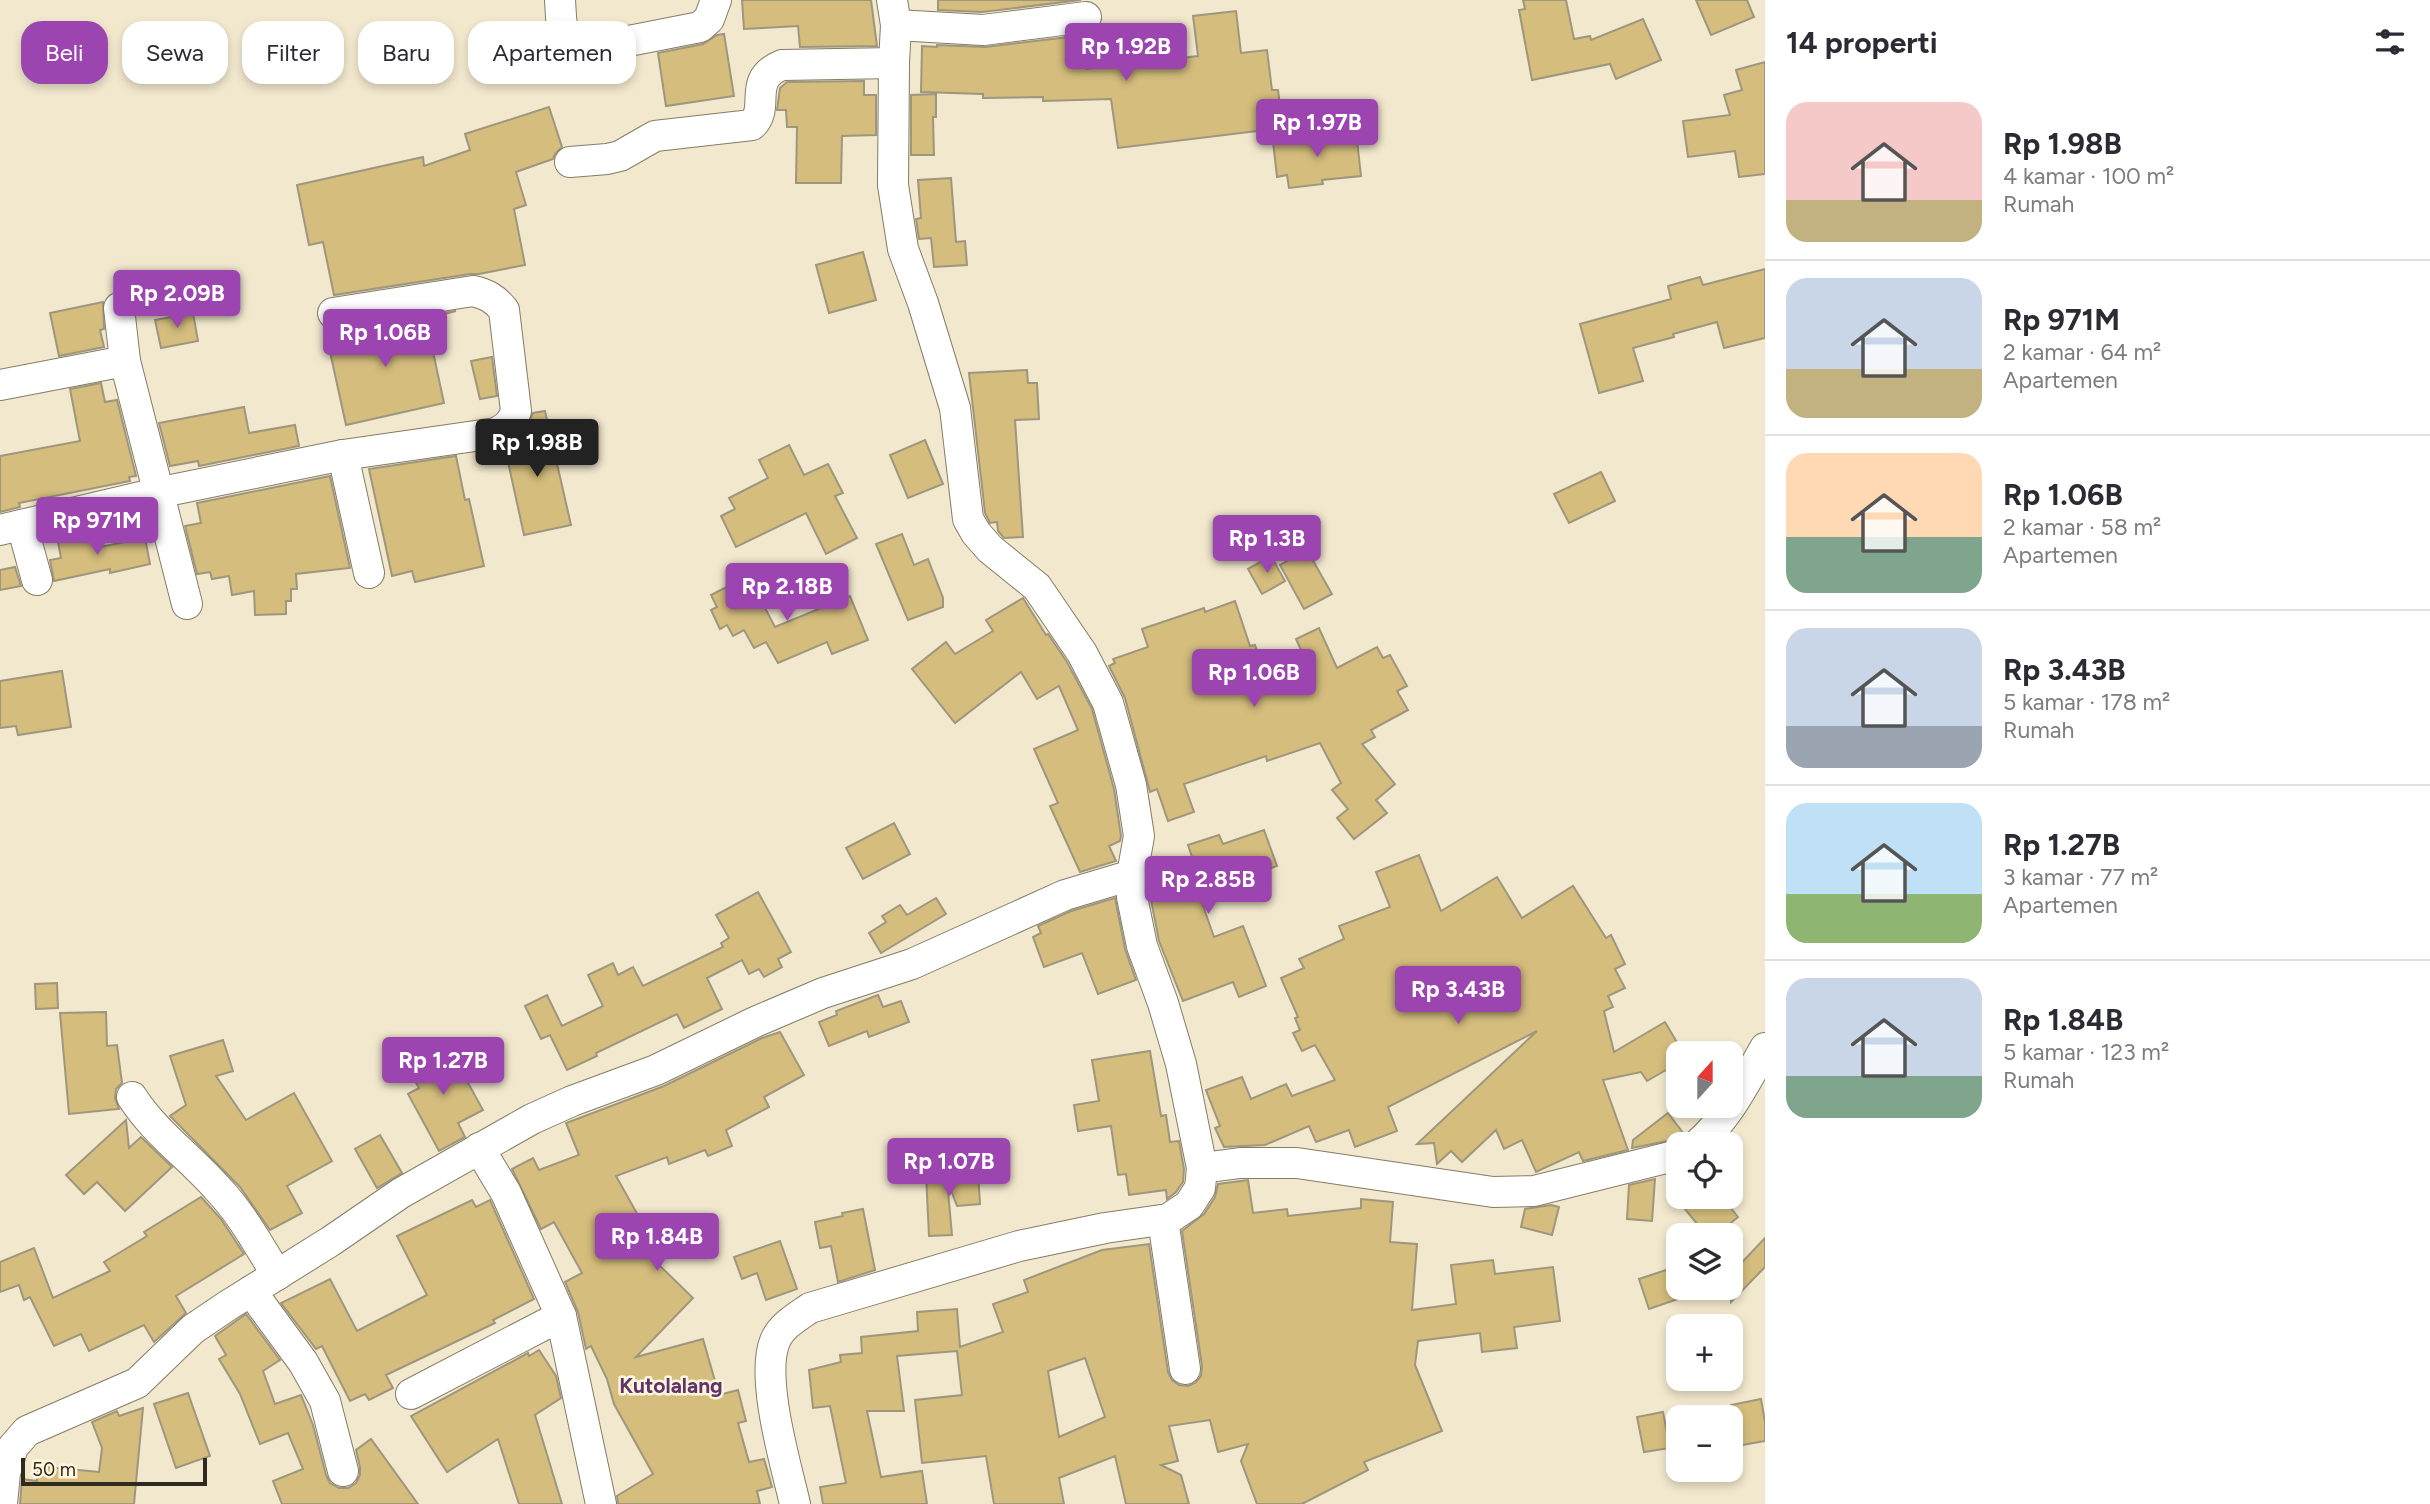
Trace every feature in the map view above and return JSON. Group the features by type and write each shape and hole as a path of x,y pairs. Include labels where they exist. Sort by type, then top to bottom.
{"street":[{"path":"560,0 563,31 567,41 576,47 587,49 700,27 709,19 716,0"},
{"path":"795,1504 778,1429 771,1374 774,1342 785,1326 810,1308 1019,1246 1104,1228 1168,1219 1189,1205 1200,1188 1202,1168 1181,1064 1142,946 1132,897 1132,875 1139,836 1131,785 1108,703 1082,653 1037,587 990,548 968,519 955,408 923,303 903,249 893,185 894,13 983,30 1086,17"},
{"path":"570,162 620,156 655,135 752,125 757,119 763,80 770,71 782,65 894,63"},
{"path":"37,580 11,527 157,493 343,455 496,433 508,426 516,411 504,310 486,294 473,291 333,313"},
{"path":"119,308 125,361 187,604"},
{"path":"0,385 125,361"},
{"path":"343,455 369,573"},
{"path":"2,1504 5,1473 13,1447 27,1431 137,1383 193,1329 401,1193 479,1148 532,1119 656,1070 755,1022 823,993 912,964 1065,895 1132,875"},
{"path":"1712,1132 1733,1104 1765,1048"},
{"path":"132,1097 145,1118 219,1190 245,1224 277,1275"},
{"path":"479,1148 506,1193 561,1316 601,1504"},
{"path":"1202,1168 1240,1163 1297,1163 1493,1192 1534,1191 1666,1159"},
{"path":"1163,1220 1185,1369"},
{"path":"251,1291 303,1362 325,1401 342,1471"},
{"path":"411,1394 561,1316"}],"building":[{"path":"742,0 871,0 877,46 800,47 798,26 744,29"},
{"path":"938,0 1081,0 982,12 938,10"},
{"path":"1523,0 1566,0 1574,39 1590,36 1591,40 1643,19 1661,60 1616,79 1610,64 1532,80 1519,10 1525,9"},
{"path":"1696,0 1747,0 1754,17 1711,35"},
{"path":"1236,11 1241,53 1267,50 1272,90 1278,90 1283,128 1118,148 1111,99 1043,101 1043,97 983,98 983,94 921,92 922,46 985,47 1086,35 1086,69 1198,56 1193,16"},
{"path":"724,34 734,96 666,106 658,53 703,44 717,35"},
{"path":"1765,62 1765,174 1739,177 1735,151 1688,157 1683,121 1730,115 1724,95 1742,90 1736,70"},
{"path":"864,81 864,95 876,95 876,135 842,136 841,183 796,183 797,127 787,127 786,110 777,110 780,88 787,82"},
{"path":"936,94 936,117 933,117 934,155 911,155 911,95"},
{"path":"549,107 562,147 553,159 516,172 526,205 514,209 525,265 334,295 323,242 309,245 297,185 423,157 424,166 470,150 465,134"},
{"path":"1356,131 1361,176 1322,180 1323,184 1289,188 1287,175 1277,177 1273,141"},
{"path":"951,178 956,242 965,241 967,265 934,267 931,238 919,239 916,219 921,218 918,180"},
{"path":"863,252 876,300 829,313 816,265"},
{"path":"1765,269 1765,338 1724,348 1717,322 1673,334 1674,337 1633,348 1643,381 1599,393 1580,324 1671,299 1668,286 1700,277 1703,285"},
{"path":"103,302 104,329 100,330 104,347 59,356 50,313"},
{"path":"456,311 426,319 444,403 346,425 325,329 336,330"},
{"path":"193,313 198,341 161,348 155,320"},
{"path":"492,357 497,396 480,399 471,361"},
{"path":"1027,370 1028,383 1037,383 1039,419 1015,420 1023,537 1004,538 998,531 997,522 990,523 985,513 969,373"},
{"path":"101,383 105,402 117,400 136,476 129,477 130,481 19,503 20,507 0,512 0,456 80,441 70,389"},
{"path":"244,407 249,433 295,425 299,446 199,466 198,461 170,466 159,423"},
{"path":"545,411 571,525 524,535 505,448 525,438 524,433 533,413"},
{"path":"925,440 943,484 908,498 890,455"},
{"path":"789,445 804,475 828,464 843,493 835,496 857,538 826,554 806,513 736,547 721,516 735,509 729,498 768,478 759,460"},
{"path":"456,456 465,500 469,499 484,566 415,582 412,571 392,576 369,469"},
{"path":"1601,472 1615,501 1569,523 1554,494"},
{"path":"330,476 350,568 296,574 297,589 291,589 291,601 286,601 286,614 255,615 254,591 232,595 229,576 212,579 210,572 197,574 185,526 201,523 197,503"},
{"path":"902,534 914,565 928,559 943,598 943,607 908,620 876,544"},
{"path":"92,535 95,548 145,538 150,564 54,581 50,560 61,558 58,542"},
{"path":"1307,550 1332,594 1304,609 1280,565"},
{"path":"1271,556 1285,581 1262,594 1248,569"},
{"path":"15,567 21,586 0,590 0,570"},
{"path":"748,576 775,627 850,596 868,640 832,654 827,642 778,663 766,642 754,648 744,630 733,636 727,625 720,629 711,610 717,607 711,595"},
{"path":"1023,598 1067,662 1092,709 1114,789 1121,836 1120,841 1109,846 1116,861 1080,872 1050,806 1058,803 1034,749 1078,730 1059,686 1037,699 1021,672 955,723 912,669 946,642 955,654 993,631 986,620"},
{"path":"1235,601 1250,646 1255,645 1261,664 1301,650 1296,639 1319,628 1337,668 1377,647 1383,658 1390,655 1407,686 1397,691 1408,710 1371,730 1375,737 1362,744 1395,784 1376,800 1387,813 1354,839 1337,818 1348,809 1332,790 1341,783 1320,743 1267,761 1266,756 1184,784 1194,812 1168,821 1157,789 1150,792 1125,698 1109,666 1115,663 1113,659 1148,647 1142,629 1204,608 1205,612"},
{"path":"62,671 71,727 18,735 16,726 0,728 0,681"},
{"path":"894,823 910,854 863,879 846,848"},
{"path":"1264,830 1277,866 1235,881 1238,888 1201,900 1214,937 1243,926 1266,986 1239,997 1233,982 1183,1001 1159,941 1150,895 1150,875 1193,860 1188,845 1219,835 1223,844"},
{"path":"1419,855 1441,911 1497,877 1522,918 1573,886 1606,938 1611,935 1625,964 1615,969 1625,988 1608,996 1613,1007 1604,1011 1614,1052 1665,1022 1676,1041 1666,1041 1666,1070 1647,1081 1641,1072 1603,1080 1628,1150 1583,1161 1579,1152 1536,1172 1522,1140 1504,1149 1496,1130 1462,1162 1451,1151 1437,1164 1434,1143 1417,1144 1537,1031 1388,1107 1397,1131 1355,1147 1349,1130 1316,1142 1309,1126 1265,1145 1224,1147 1215,1128 1220,1126 1206,1090 1242,1077 1251,1099 1286,1084 1292,1096 1335,1080 1315,1045 1302,1051 1293,1033 1300,1030 1295,1018 1298,1017 1281,978 1304,968 1299,959 1344,939 1339,926 1390,907 1376,872"},
{"path":"758,892 791,952 778,959 782,967 764,977 759,969 749,974 742,960 707,978 722,1009 684,1028 677,1014 567,1070 550,1035 541,1039 525,1006 547,995 562,1026 603,1006 588,975 613,963 618,975 633,967 643,986 723,947 721,943 729,938 716,915"},
{"path":"936,898 946,914 881,953 869,933 886,922 882,916 900,905 907,915"},
{"path":"1115,898 1125,949 1136,980 1098,994 1082,953 1044,967 1033,937 1041,933 1038,926 1071,911"},
{"path":"57,983 58,1008 36,1009 35,984"},
{"path":"878,995 883,1007 901,1001 909,1022 869,1037 867,1031 829,1046 819,1022 837,1015 836,1011"},
{"path":"106,1012 107,1046 117,1045 122,1083 116,1089 115,1098 119,1109 69,1114 60,1013"},
{"path":"780,1032 804,1075 764,1097 769,1107 726,1130 732,1146 708,1156 705,1150 669,1164 667,1157 616,1176 649,1235 662,1228 675,1252 657,1263 693,1298 636,1357 703,1339 719,1395 738,1390 746,1421 738,1423 749,1462 764,1459 772,1487 757,1491 760,1504 618,1504 617,1496 653,1474 614,1404 607,1379 591,1346 586,1349 578,1312 565,1282 582,1273 554,1222 541,1229 512,1169 533,1158 539,1170 579,1155 566,1123 664,1086 762,1038"},
{"path":"223,1040 233,1071 216,1076 246,1120 294,1093 332,1161 287,1186 302,1213 270,1230 240,1187 170,1116 186,1105 170,1056"},
{"path":"447,1045 483,1110 458,1123 465,1137 439,1151 408,1094 419,1088 407,1067"},
{"path":"1150,1051 1161,1116 1166,1115 1170,1142 1179,1141 1184,1169 1183,1182 1167,1199 1166,1190 1129,1195 1126,1174 1118,1175 1111,1126 1078,1131 1074,1105 1099,1101 1092,1060"},
{"path":"1666,1115 1666,1118 1672,1118 1682,1132 1666,1132 1666,1141 1632,1148 1633,1140"},
{"path":"126,1120 129,1148 141,1137 172,1167 125,1211 97,1182 84,1194 66,1175"},
{"path":"380,1135 402,1173 377,1188 355,1149"},
{"path":"978,1172 980,1204 957,1206 947,1180 952,1235 929,1236 926,1175"},
{"path":"1655,1179 1652,1221 1627,1219 1629,1185"},
{"path":"1248,1180 1253,1213 1287,1209 1288,1216 1361,1208 1361,1199 1393,1202 1390,1242 1417,1244 1412,1310 1456,1304 1451,1265 1493,1260 1495,1274 1553,1267 1560,1321 1514,1327 1517,1348 1482,1352 1480,1333 1418,1341 1415,1365 1442,1431 1364,1462 1368,1470 1302,1504 1257,1504 1241,1461 1248,1444 1218,1452 1210,1420 1169,1426 1178,1461 1161,1465 1181,1475 1189,1504 1126,1504 1115,1456 1059,1478 1064,1504 994,1504 986,1456 922,1463 915,1400 962,1395 957,1351 897,1356 904,1411 867,1411 881,1477 922,1471 927,1504 823,1504 820,1487 846,1483 830,1406 813,1408 809,1370 841,1362 840,1355 862,1353 861,1337 918,1331 917,1312 957,1309 960,1347 1003,1332 993,1304 1028,1292 1024,1280 1102,1250 1149,1244 1168,1372 1172,1380 1179,1385 1188,1386 1195,1383 1201,1376 1202,1366 1182,1231 1204,1214 1215,1197 1218,1184","holes":["1085,1358 1105,1417 1059,1437 1048,1371"]},
{"path":"201,1197 221,1219 244,1254 176,1296 186,1313 154,1342 144,1325 89,1351 81,1334 54,1346 30,1297 24,1300 19,1285 0,1292 0,1262 34,1248 53,1298 110,1271 104,1262 147,1236 144,1232"},
{"path":"472,1200 476,1207 490,1200 534,1299 493,1320 495,1323 386,1375 393,1388 369,1400 365,1394 350,1401 322,1346 316,1349 281,1303 330,1279 357,1331 427,1295 397,1236"},
{"path":"1551,1205 1559,1207 1552,1235 1521,1227 1525,1209"},
{"path":"863,1209 875,1270 838,1282 831,1246 820,1248 815,1222"},
{"path":"1685,1209 1732,1209 1738,1217 1731,1223 1696,1223"},
{"path":"1765,1238 1765,1267 1743,1290 1743,1261"},
{"path":"780,1241 797,1289 766,1300 757,1273 742,1279 734,1257"},
{"path":"1666,1270 1666,1300 1675,1300 1649,1309 1639,1279"},
{"path":"246,1314 280,1360 263,1371 275,1404 301,1395 330,1483 339,1488 348,1488 356,1483 360,1467 356,1450 371,1439 418,1504 282,1504 273,1481 303,1469 288,1433 260,1444 240,1394 219,1359 226,1355 215,1336"},
{"path":"539,1350 556,1376 561,1398 535,1415 562,1504 519,1504 498,1439 447,1472 411,1416 528,1353 529,1356"},
{"path":"188,1393 210,1456 176,1468 154,1404"},
{"path":"1761,1399 1765,1441 1743,1445 1743,1405 1731,1405"},
{"path":"143,1408 134,1504 20,1504 22,1479 37,1481 38,1466 99,1472 102,1448 92,1422 117,1411 119,1416"},
{"path":"1663,1412 1666,1449 1644,1452 1637,1417"}],"district":[{"name":"Kutolalang","path":"671,1385"}]}
